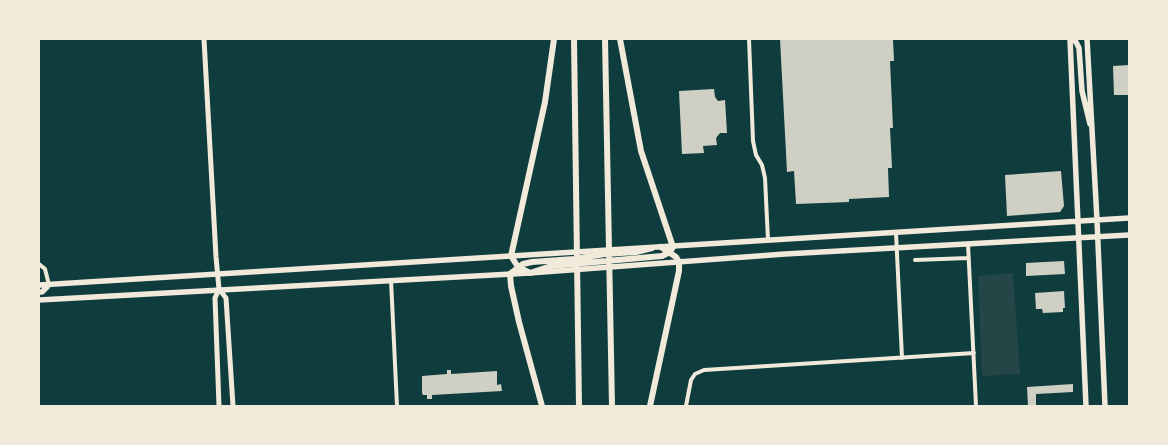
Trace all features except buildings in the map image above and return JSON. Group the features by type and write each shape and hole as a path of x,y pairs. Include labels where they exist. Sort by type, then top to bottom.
{"highway":[{"path":"550,263 530,273 518,267 511,256 542,117 554,39"},
{"path":"574,39 579,406"},
{"path":"605,39 612,406"},
{"path":"620,39 642,151 671,249 679,262 679,271 650,406"},
{"path":"662,247 671,249"},
{"path":"637,256 652,248"},
{"path":"542,406 519,322 510,274 518,267 532,262 550,263 637,256 662,256 671,249"}],"main road":[{"path":"204,39 219,289 214,298 219,406"},
{"path":"1071,39 1076,42 1079,48 1082,91 1093,141"},
{"path":"1071,39 1086,406"},
{"path":"1087,39 1105,406"},
{"path":"671,249 768,240 1129,218"},
{"path":"39,286 511,256 550,263 637,256 679,262 1129,235"},
{"path":"652,248 662,247"},
{"path":"39,300 530,273"},
{"path":"39,292 42,292 49,285"},
{"path":"219,289 226,298 233,406"}],"street":[{"path":"749,39 753,141 765,178 768,240"},
{"path":"896,233 902,358"},
{"path":"968,244 976,406"},
{"path":"915,260 968,258"},
{"path":"39,264 45,269 49,285"},
{"path":"391,280 397,406"},
{"path":"686,406 691,380 695,374 704,370 974,353"}],"shaded area":[{"path":"1013,273 1020,374 982,376 978,276"}]}
